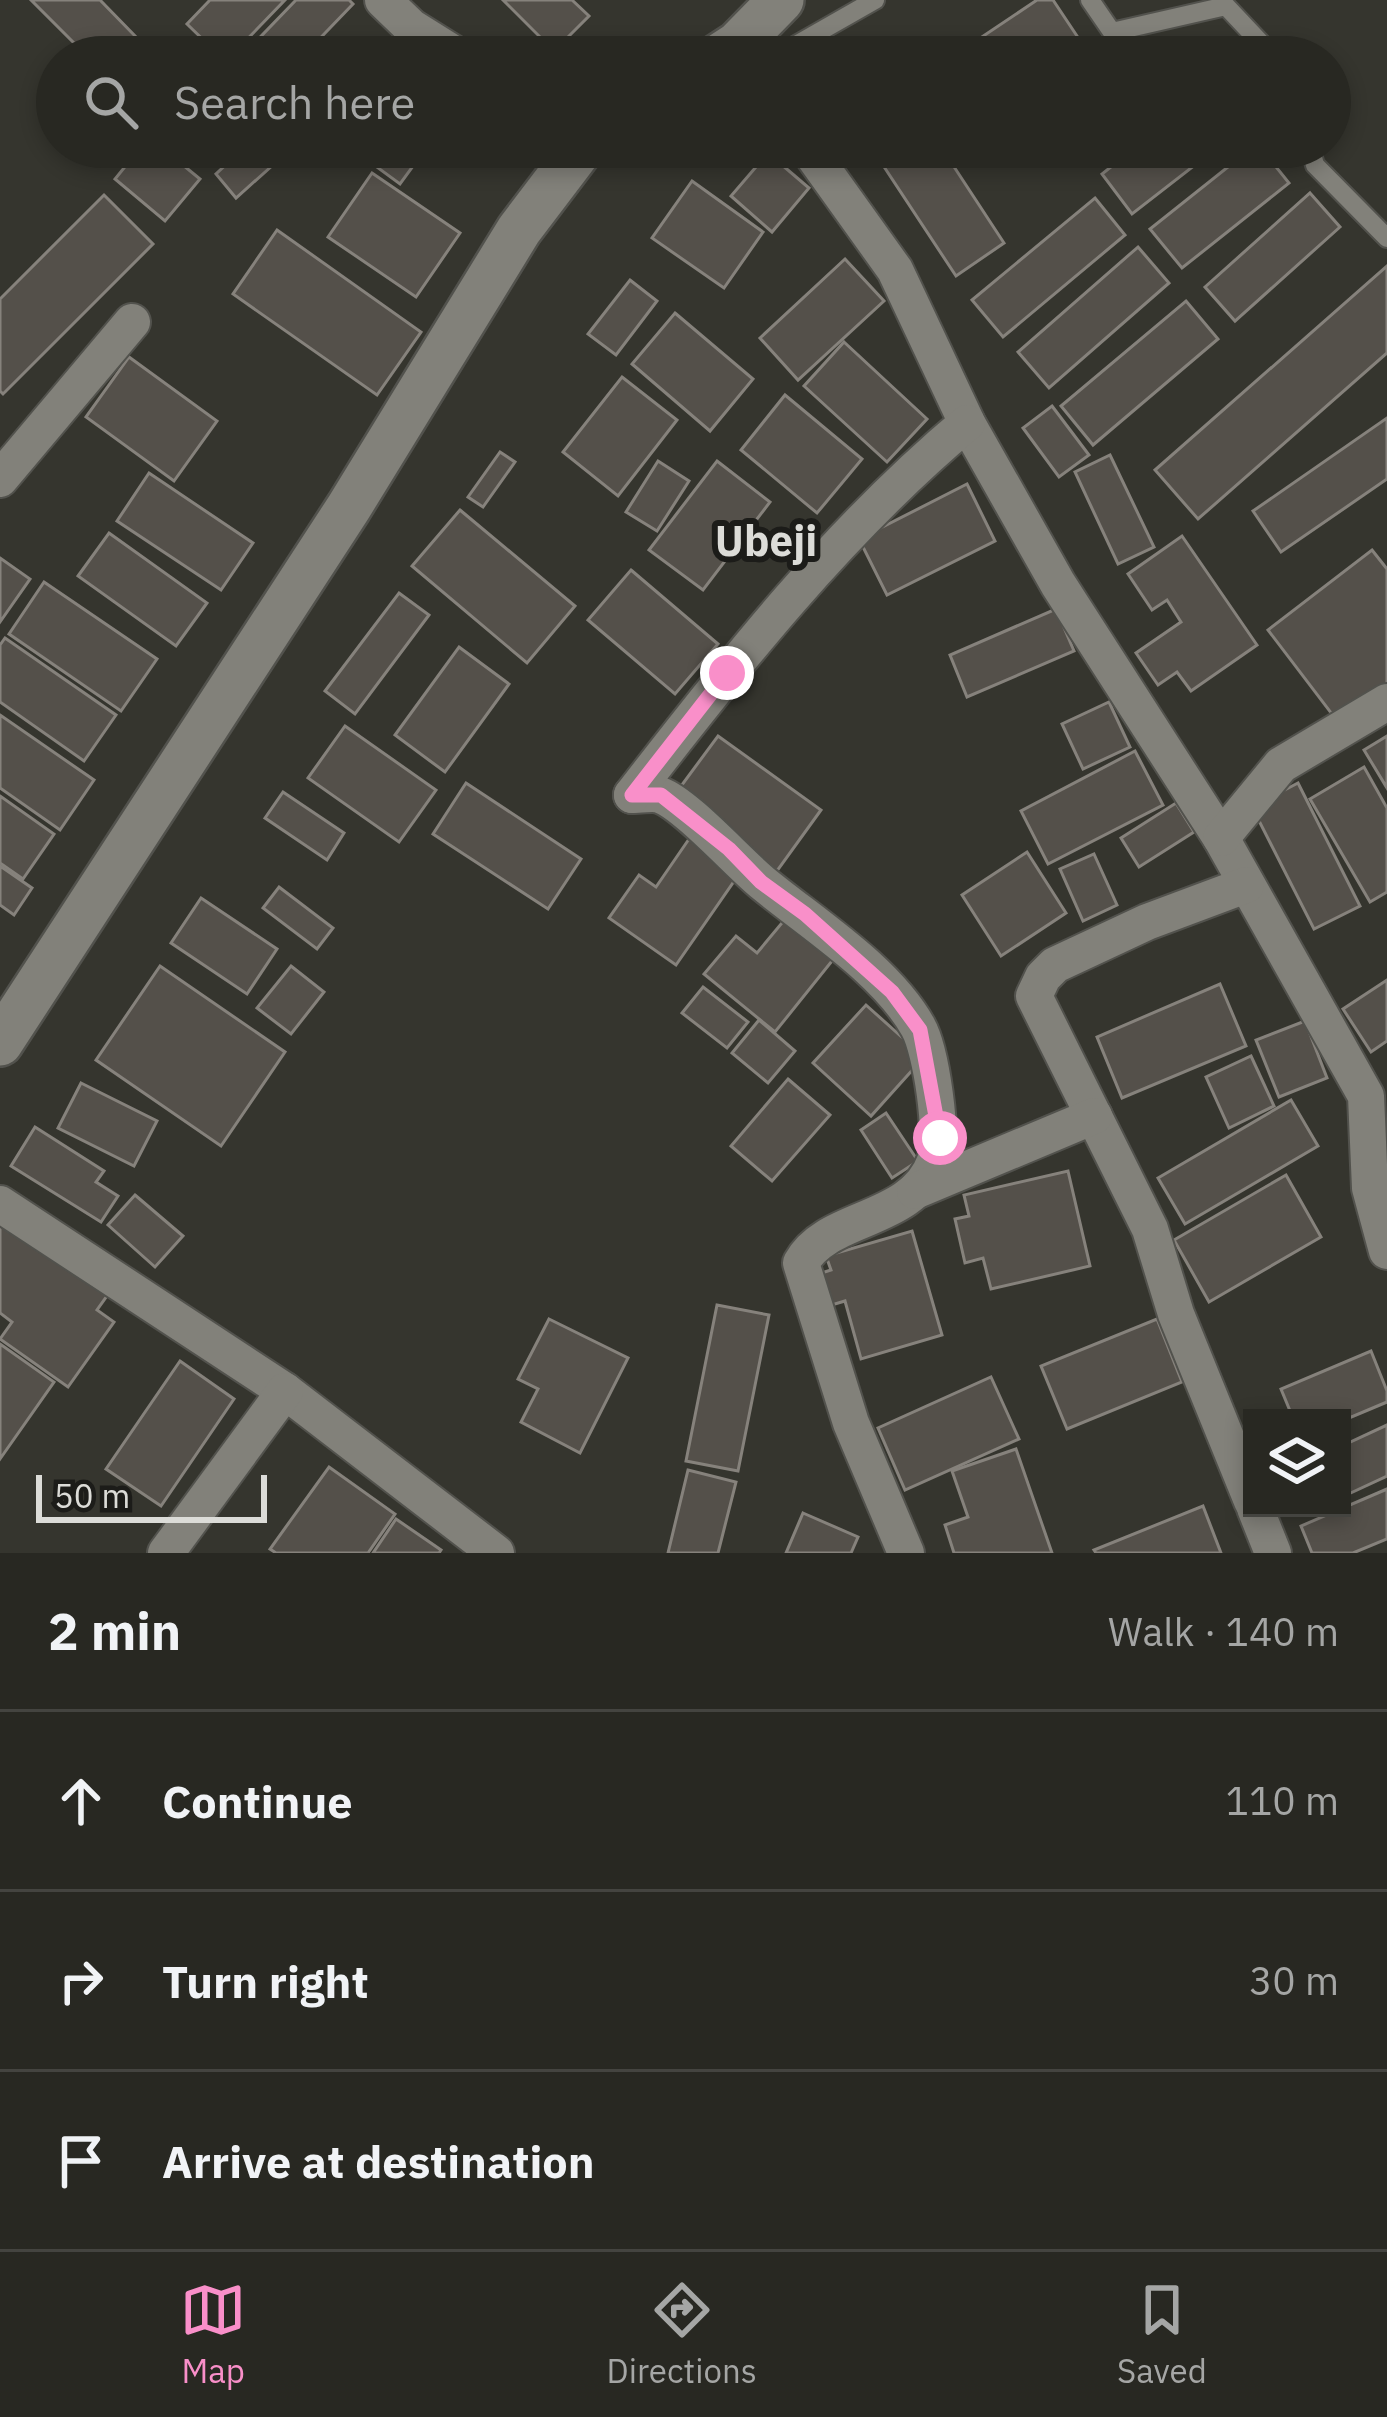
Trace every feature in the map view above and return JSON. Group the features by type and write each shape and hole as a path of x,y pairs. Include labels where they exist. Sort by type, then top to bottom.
{"street":[{"path":"383,0 425,36"},
{"path":"756,36 781,0"},
{"path":"0,1042 349,507 519,230 566,168"},
{"path":"822,168 895,270 967,423 1058,584 1376,1089 1370,1188 1387,1251"},
{"path":"0,479 132,322"},
{"path":"915,1191 934,1164 940,1138 920,1030 892,992 805,914 761,882 729,849 661,795 632,795 727,673 806,584 923,460 967,423"},
{"path":"1221,838 1281,765 1387,702"},
{"path":"1243,1479 1176,1314 1150,1228 1034,996 1055,964 1147,922 1246,885"},
{"path":"906,1553 851,1423 801,1263 810,1248 885,1214 915,1191 1094,1116"},
{"path":"0,1204 285,1391 496,1553"},
{"path":"166,1553 285,1391"},
{"path":"1258,1517 1273,1553"}],"lane":[{"path":"788,36 875,0"},
{"path":"1090,0 1112,32 1226,6 1254,36"},
{"path":"1318,168 1387,238"}],"building":[{"path":"31,0 100,0 135,36 67,36"},
{"path":"210,0 285,0 250,36 199,36 187,24"},
{"path":"296,0 349,0 353,4 322,36 261,36"},
{"path":"503,0 572,0 589,16 569,36 539,36"},
{"path":"1037,0 1053,0 1077,36 983,36"},
{"path":"124,168 187,168 200,179 165,221 115,179"},
{"path":"222,168 270,168 236,198 216,174"},
{"path":"378,168 412,168 400,184"},
{"path":"755,168 786,168 809,188 772,232 731,196"},
{"path":"885,168 955,168 1004,243 956,276"},
{"path":"1110,168 1191,168 1132,214 1102,174"},
{"path":"1227,168 1277,168 1289,183 1182,268 1150,229"},
{"path":"372,173 460,233 416,297 328,237"},
{"path":"692,181 763,232 724,288 652,238"},
{"path":"1310,193 1340,227 1235,321 1205,287"},
{"path":"104,195 153,244 3,394 0,299"},
{"path":"1095,198 1125,235 1003,337 972,300"},
{"path":"277,230 421,332 377,395 233,294"},
{"path":"1138,247 1169,283 1049,388 1018,352"},
{"path":"845,259 884,301 798,380 760,338"},
{"path":"1387,266 1387,353 1198,519 1155,470"},
{"path":"630,280 657,301 616,355 588,334"},
{"path":"1186,301 1218,339 1093,445 1061,406"},
{"path":"675,313 753,379 710,431 632,364"},
{"path":"844,342 927,419 887,462 804,386"},
{"path":"129,357 217,421 174,481 86,417"},
{"path":"622,377 677,420 618,496 563,452"},
{"path":"785,395 862,459 817,513 741,450"},
{"path":"1052,406 1089,455 1059,477 1023,428"},
{"path":"1387,418 1387,479 1281,552 1253,511"},
{"path":"500,452 515,462 483,507 468,497"},
{"path":"1110,455 1154,547 1118,564 1075,472"},
{"path":"658,461 689,481 657,531 626,512"},
{"path":"717,461 770,502 703,590 649,550"},
{"path":"149,473 253,543 221,590 117,521"},
{"path":"967,484 995,541 887,595 859,539"},
{"path":"460,510 575,606 527,663 412,566"},
{"path":"109,533 207,603 176,646 78,576"},
{"path":"1182,536 1257,645 1191,691 1177,672 1158,685 1136,653 1181,622 1167,600 1152,610 1128,574"},
{"path":"1372,550 1387,569 1387,690 1341,726 1268,630"},
{"path":"0,558 30,579 0,622"},
{"path":"631,570 718,644 675,694 588,620"},
{"path":"44,582 157,659 121,711 9,634"},
{"path":"399,593 429,615 355,714 325,691"},
{"path":"1056,609 1074,651 967,697 950,655"},
{"path":"5,638 116,715 84,761 0,702 0,645"},
{"path":"459,647 509,684 445,772 395,735"},
{"path":"1109,702 1130,747 1083,769 1062,724"},
{"path":"0,715 94,780 60,830 0,788"},
{"path":"345,726 436,790 399,842 308,778"},
{"path":"718,736 821,810 777,871 673,797"},
{"path":"1387,736 1387,788 1364,750"},
{"path":"1135,751 1163,805 1048,864 1021,811"},
{"path":"1364,767 1387,808 1387,892 1370,902 1310,799"},
{"path":"466,783 581,859 548,909 433,834"},
{"path":"1298,783 1360,906 1314,929 1252,807"},
{"path":"283,792 344,833 327,860 265,818"},
{"path":"0,796 54,834 23,879 0,863"},
{"path":"1176,803 1194,832 1139,867 1121,838"},
{"path":"689,839 739,874 676,965 609,918 639,875 656,887"},
{"path":"1027,852 1066,913 1001,956 962,895"},
{"path":"1094,854 1117,905 1083,921 1060,869"},
{"path":"0,866 32,888 14,915 0,905"},
{"path":"279,887 333,928 317,949 263,908"},
{"path":"201,898 277,949 247,994 171,943"},
{"path":"791,912 840,951 775,1032 704,974 736,936 757,953"},
{"path":"160,966 285,1052 221,1146 96,1060"},
{"path":"291,966 324,992 291,1034 257,1008"},
{"path":"1387,980 1387,1041 1371,1052 1343,1009"},
{"path":"1220,984 1246,1046 1122,1098 1097,1037"},
{"path":"703,987 748,1022 727,1048 682,1013"},
{"path":"866,1005 924,1057 871,1116 813,1063"},
{"path":"759,1020 795,1051 768,1083 732,1053"},
{"path":"1305,1021 1327,1078 1279,1097 1256,1040"},
{"path":"1251,1056 1274,1106 1229,1128 1206,1077"},
{"path":"788,1079 830,1115 772,1181 731,1146"},
{"path":"81,1083 157,1121 134,1166 58,1128"},
{"path":"1291,1100 1318,1146 1185,1224 1158,1178"},
{"path":"886,1113 918,1161 892,1178 861,1130"},
{"path":"35,1127 104,1171 96,1182 118,1196 101,1222 11,1166"},
{"path":"1068,1171 1090,1266 991,1289 983,1258 965,1263 955,1219 969,1216 964,1195"},
{"path":"1286,1175 1321,1237 1209,1302 1174,1240"},
{"path":"135,1195 183,1236 155,1267 108,1225"},
{"path":"0,1215 109,1293 97,1310 114,1322 68,1387 0,1339 12,1322 0,1313"},
{"path":"912,1231 942,1335 861,1359 845,1301 825,1307 815,1275 831,1270 826,1256"},
{"path":"717,1305 769,1315 738,1471 686,1461"},
{"path":"549,1319 628,1358 580,1453 521,1422 538,1389 518,1379"},
{"path":"1157,1319 1182,1382 1067,1429 1041,1366"},
{"path":"0,1344 54,1382 0,1459"},
{"path":"1371,1351 1387,1402 1351,1417 1351,1409 1289,1409 1281,1389"},
{"path":"180,1361 234,1399 161,1506 106,1469"},
{"path":"991,1377 1019,1439 905,1490 878,1428"},
{"path":"1387,1425 1387,1476 1351,1493 1351,1442"},
{"path":"1016,1449 1052,1553 954,1553 945,1525 968,1517 952,1471"},
{"path":"329,1467 395,1514 368,1553 276,1553 270,1549"},
{"path":"688,1470 736,1482 718,1553 668,1553"},
{"path":"1387,1489 1387,1539 1353,1553 1312,1553 1301,1526 1322,1517 1351,1517 1351,1504"},
{"path":"1203,1506 1221,1553 1094,1550"},
{"path":"803,1513 858,1537 851,1553 786,1553"},
{"path":"396,1519 441,1550 439,1553 373,1553"}],"district":[{"name":"Ubeji","path":"766,540"}],"route":[{"path":"727,673 632,795 661,795 892,992 920,1030 940,1138"}]}
